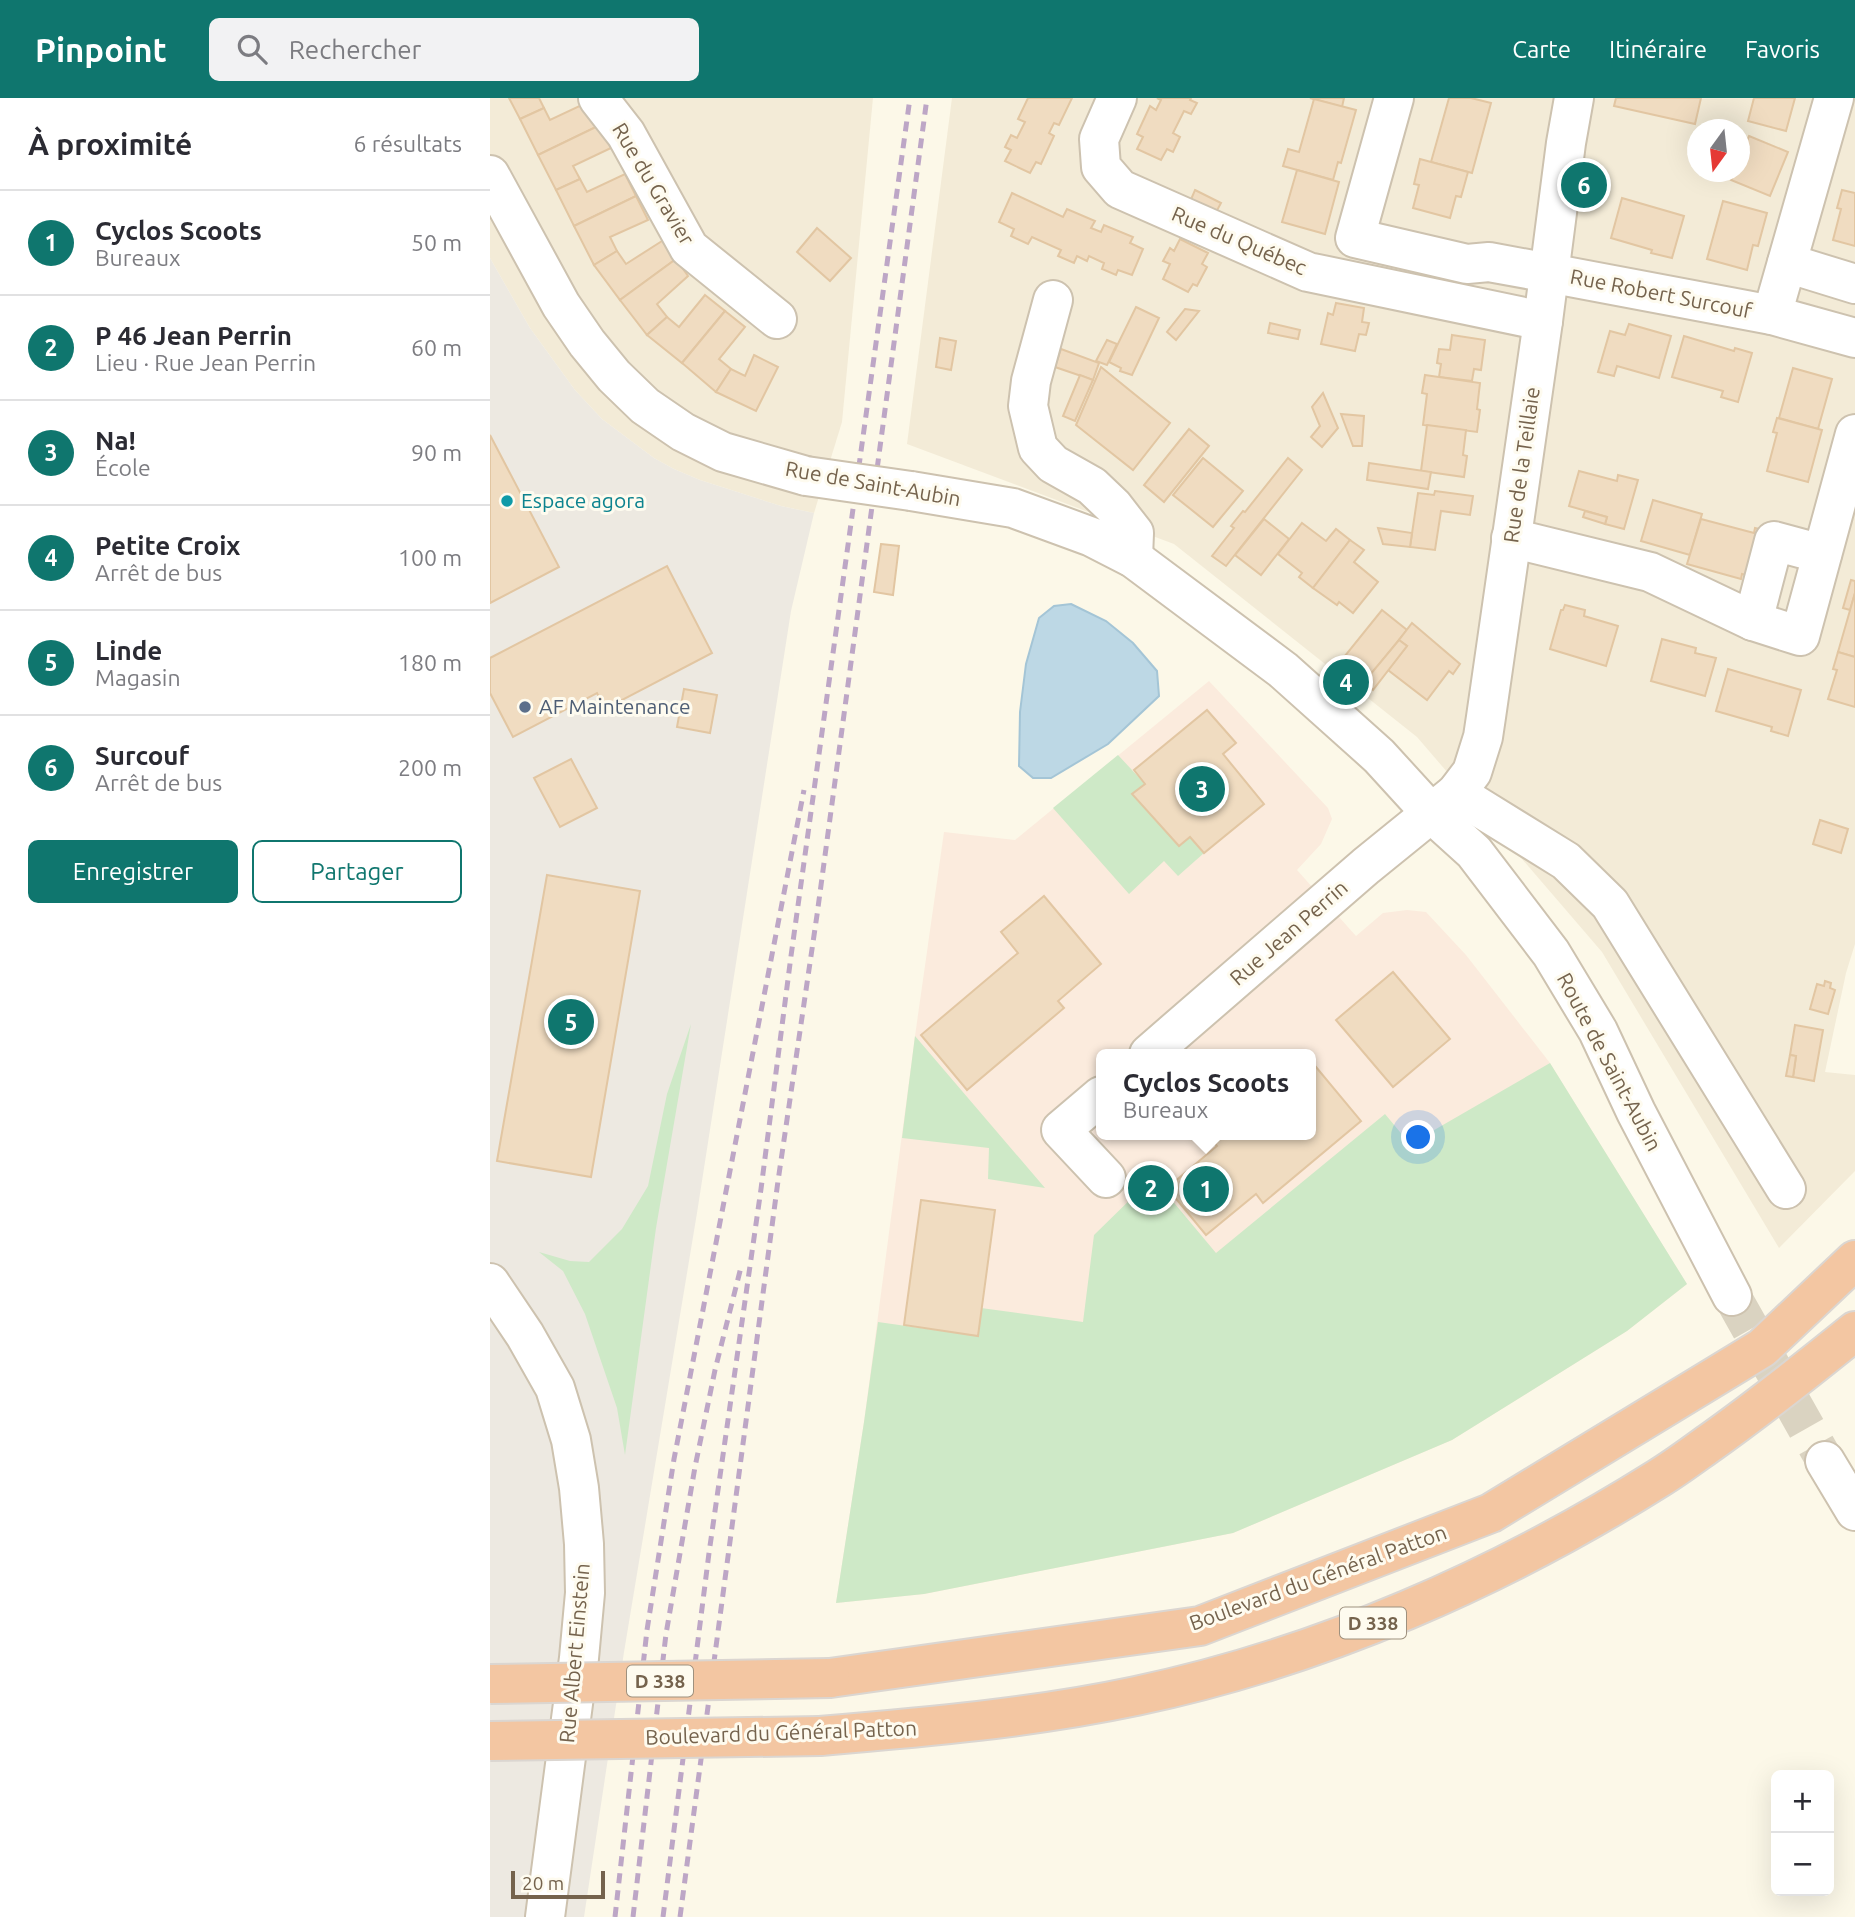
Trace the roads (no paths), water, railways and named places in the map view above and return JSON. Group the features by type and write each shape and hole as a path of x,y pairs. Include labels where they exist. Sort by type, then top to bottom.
{"highway":[{"name":"Boulevard du Général Patton","path":"490,1684 831,1678 1200,1626 1491,1513 1762,1348 1855,1259"},
{"name":"Boulevard du Général Patton","path":"490,1741 820,1735 949,1724 1052,1711 1136,1696 1208,1679 1298,1651 1397,1614 1484,1575 1567,1532 1660,1477 1741,1420 1855,1331"}],"street":[{"name":"Rue du Gravier","path":"598,98 626,134 689,248 777,319"},
{"name":"Rue du Québec","path":"1117,98 1099,139 1101,167 1121,189 1308,272 1543,321"},
{"name":"Rue Robert Surcouf","path":"1394,98 1354,238 1467,264 1489,262 1549,272 1772,315 1855,338"},
{"name":"Rue de la Teillaie","path":"1444,803 1472,772 1483,737 1574,98"},
{"name":"Rue Robert Surcouf","path":"1772,315 1834,98"},
{"name":"Rue de Saint-Aubin","path":"490,175 561,305 587,343 614,376 645,406 683,432 723,452 806,476 1013,508 1092,537 1133,558 1283,670 1379,756 1444,803"},
{"path":"1787,263 1855,284"},
{"path":"1053,300 1029,394 1028,406 1038,448 1053,464 1092,486 1113,506 1134,533 1133,558"},
{"path":"1511,538 1650,572 1753,621 1800,636 1855,435"},
{"path":"1753,621 1774,541 1822,554"},
{"path":"1444,803 1566,861 1610,904 1786,1189"},
{"name":"Rue Jean Perrin","path":"1155,1049 1366,866 1444,803"},
{"name":"Route de Saint-Aubin","path":"1444,803 1474,852 1551,953 1598,1031 1636,1112 1732,1296"},
{"path":"1096,1100 1061,1130 1106,1178"},
{"name":"Rue Albert Einstein","path":"490,1283 525,1335 555,1388 570,1440 579,1488 584,1544 585,1593 579,1658 545,1917"},
{"path":"1825,1461 1855,1511"}],"water":[{"path":"1071,604 1106,621 1133,643 1157,671 1159,696 1108,744 1051,778 1033,778 1019,766 1020,712 1026,664 1039,618 1054,606"}],"tunnel":[{"path":"1732,1296 1825,1461"}],"railway":[{"path":"663,1917 709,1553 910,98"},
{"path":"680,1917 927,98"},
{"path":"615,1917 647,1630 674,1459 804,790"},
{"path":"633,1917 666,1634 695,1467 715,1370 741,1267"}],"place":[{"name":"Surcouf","path":"1584,185"},
{"name":"Espace agora","path":"507,501"},
{"name":"Petite Croix","path":"1346,682"},
{"name":"AF Maintenance","path":"525,707"},
{"name":"Na!","path":"1202,789"},
{"name":"Linde","path":"571,1022"},
{"name":"P 46 Jean Perrin","path":"1151,1188"},
{"name":"Cyclos Scoots","path":"1206,1189"}]}
